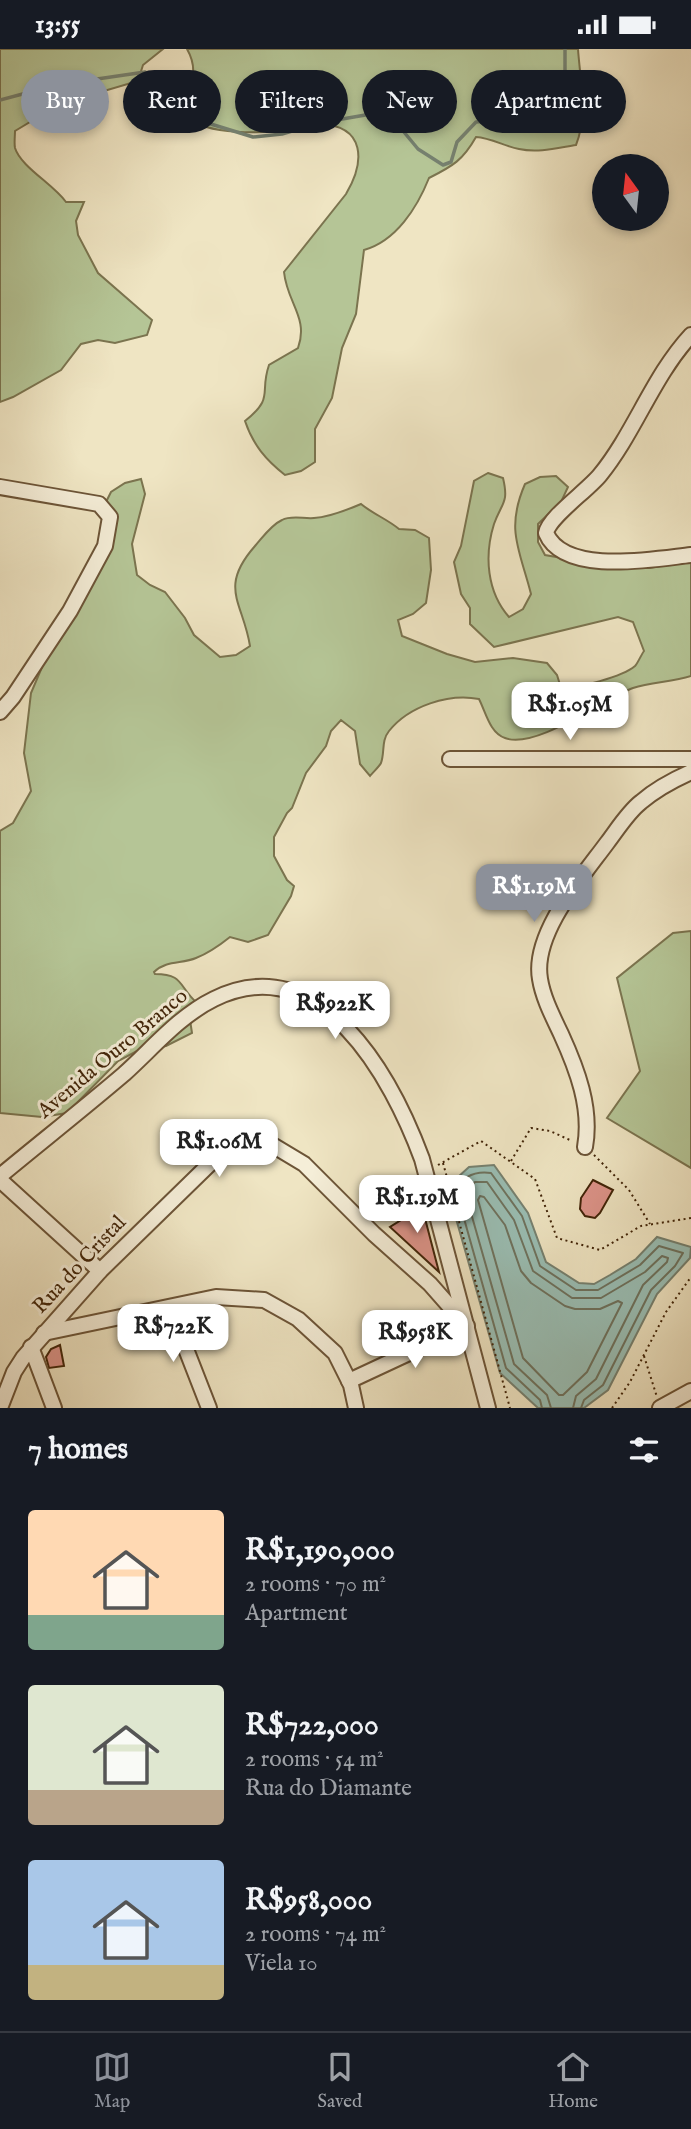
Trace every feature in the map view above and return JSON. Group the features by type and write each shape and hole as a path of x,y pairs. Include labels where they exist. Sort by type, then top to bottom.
{"street":[{"path":"691,335 674,356 609,464 583,495 552,520 546,533 556,548 564,553 590,560 611,562 691,555"},
{"path":"0,487 99,504 110,517 105,545 70,611 13,697 0,712"},
{"path":"450,759 691,759"},
{"path":"585,1147 589,1127 582,1091 573,1062 543,992 539,977 542,954 555,916 638,803 665,784 691,772"},
{"name":"Avenida Ouro Branco","path":"0,1178 196,1010 213,999 252,988 272,988 311,1000 346,1027 369,1053 410,1125 422,1159 488,1408"},
{"name":"Rua do Cristal","path":"1,1408 14,1373 31,1347 100,1271 220,1154 238,1146 260,1143 274,1146 304,1164 374,1234 430,1284 467,1326"},
{"path":"0,1178 100,1271"},
{"path":"44,1333 216,1297 264,1300 298,1319 335,1353 349,1381 356,1408"},
{"path":"170,1308 209,1408"},
{"path":"349,1381 467,1326"},
{"path":"31,1347 54,1408"},
{"path":"660,1408 691,1391"}],"path":[{"path":"510,1162 531,1128 550,1131 585,1147 629,1190 650,1224"},
{"path":"510,1408 442,1163 481,1141 535,1179 556,1238 600,1249 641,1226 691,1218"},
{"path":"612,1408 630,1382 666,1312 691,1277"},
{"path":"644,1356 660,1408"}],"green space":[{"path":"0,49 163,49 143,65 141,70 123,70 123,85 109,90 109,70 21,70 21,127 15,131 15,148 18,155 66,202 84,202 76,221 78,235 98,273 152,320 147,335 115,343 98,340 81,344 61,370 0,402"},
{"path":"187,49 578,49 580,70 471,70 471,133 580,133 576,145 548,150 526,150 476,137 457,162 429,178 404,222 386,239 364,250 356,314 342,348 332,398 315,429 315,462 301,471 285,475 261,451 245,421 263,400 269,365 298,348 301,337 299,319 284,272 346,194 356,170 357,148 348,133 348,70 235,70 235,132 221,130 221,70 193,70"},
{"path":"488,473 503,478 505,486 504,502 491,536 489,561 492,585 509,617 523,609 531,594 516,540 519,500 525,484 540,477 556,476 568,487 561,502 538,524 538,542 545,555 620,568 650,568 691,560 691,676 633,688 569,722 534,737 518,740 505,738 496,732 479,699 455,698 430,703 407,715 389,731 381,763 370,776 360,764 355,731 341,720 331,731 326,746 306,773 292,808 274,837 274,856 287,880 294,886 268,935 248,942 230,937 201,956 169,964 154,972 176,979 197,1003 190,1020 192,1033 166,1046 137,1051 118,1061 67,1113 42,1117 0,1113 0,831 13,823 31,791 24,753 31,693 51,646 102,559 103,508 111,492 125,483 141,479 145,494 132,544 137,575 165,592 194,635 220,657 236,655 250,646 235,584 244,561 267,531 286,519 326,516 361,504 399,529 415,530 429,538 431,570 426,603 413,614 398,620 402,636 475,662 513,658 547,663 557,675 561,688 600,681 635,666 644,651 633,622 618,617 494,647 470,624 470,608 461,594 454,562 461,546 474,481"},
{"path":"691,931 691,1168 607,1118 640,1071 617,978 673,933"}],"water":[{"path":"494,1165 528,1213 546,1262 579,1283 594,1284 610,1275 636,1259 657,1237 691,1247 690,1258 657,1294 608,1390 584,1408 538,1408 500,1373 447,1187 469,1167"}],"building":[{"path":"593,1180 613,1190 595,1218 585,1216 580,1209 581,1198"},
{"path":"422,1207 439,1272 390,1227"},
{"path":"60,1345 64,1366 49,1368 46,1357 51,1349"}],"waterway":[{"path":"0,100 56,85 145,72 165,87 188,117 253,137 282,134 319,123 377,113 394,120 418,149 443,165 451,162 457,142 476,122 497,120 517,128 544,129 565,117 565,49"}]}
